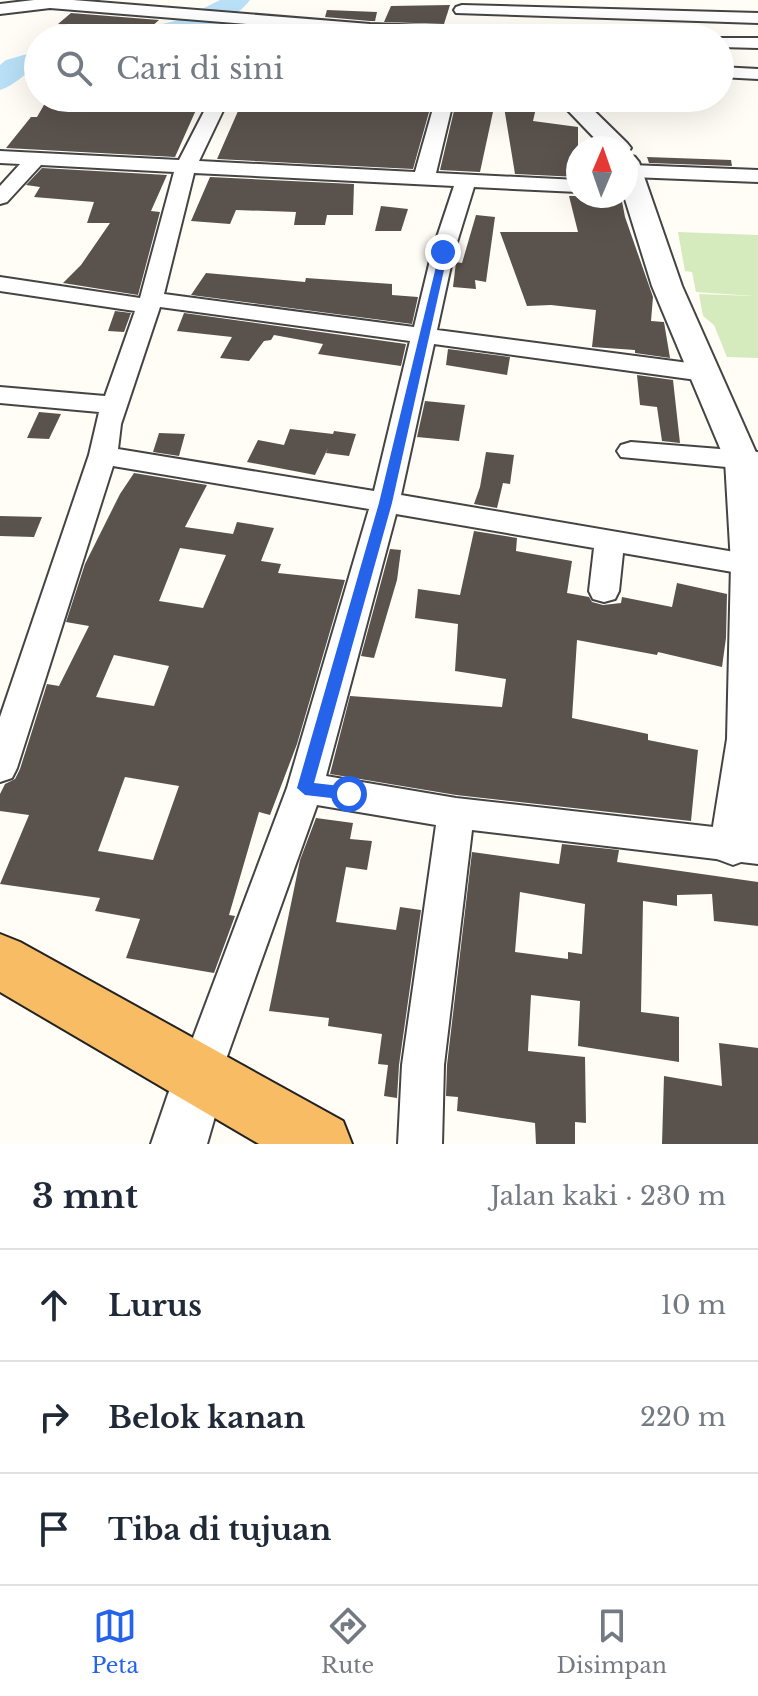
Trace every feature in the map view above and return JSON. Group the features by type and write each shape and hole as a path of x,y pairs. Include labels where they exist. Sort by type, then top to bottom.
{"highway":[{"path":"0,961 320,1144"}],"street":[{"path":"229,17 261,0"},
{"path":"0,9 38,3 197,14 285,24"},
{"path":"56,19 73,5"},
{"path":"456,5 758,18"},
{"path":"456,5 478,24"},
{"path":"734,42 758,43"},
{"path":"734,73 758,74"},
{"path":"0,768 103,455 114,405 150,303 186,166 213,112"},
{"path":"424,178 441,112"},
{"path":"579,112 598,136"},
{"path":"0,157 566,185"},
{"path":"0,198 36,159"},
{"path":"638,172 758,176"},
{"path":"179,1144 200,1075 305,788 385,503 426,337 443,252 466,181"},
{"path":"305,788 456,813 746,846 753,740 750,460 704,373 667,286 638,203"},
{"path":"0,284 704,373"},
{"path":"0,395 114,405"},
{"path":"631,451 750,460"},
{"path":"103,455 750,564"},
{"path":"604,591 609,541"},
{"path":"420,1144 423,1065 456,813"}],"green space":[{"path":"678,232 758,235 758,358 727,357 714,325 703,316 699,294 754,296 696,292 692,272 685,271"}],"building":[{"path":"450,5 444,24 384,22 391,6"},
{"path":"327,10 377,12 375,21 370,21 325,17"},
{"path":"71,13 159,20 154,24 58,24"},
{"path":"40,112 195,112 175,157 6,148 31,117 37,117"},
{"path":"238,112 429,112 413,169 217,159"},
{"path":"454,112 493,112 480,172 440,170"},
{"path":"505,112 535,112 533,121 578,127 578,136 566,136 566,176 515,174"},
{"path":"647,157 731,160 732,166 649,163"},
{"path":"42,168 167,175 151,211 160,212 138,295 63,283 81,265 110,223 87,223 94,202 34,197 40,187 26,185"},
{"path":"210,177 354,184 353,215 327,215 325,225 294,225 296,212 236,210 230,224 191,221"},
{"path":"381,206 408,209 401,231 375,231"},
{"path":"572,208 623,208 653,297 651,321 664,322 670,358 635,353 635,350 592,347 596,310 527,306 500,232 578,232"},
{"path":"476,215 495,217 486,282 475,280 476,289 453,287 456,262 462,263"},
{"path":"206,273 305,282 306,278 392,284 392,295 418,297 412,324 191,295"},
{"path":"115,311 131,313 124,332 108,331"},
{"path":"184,313 406,344 401,366 318,354 323,344 274,335 271,340 264,341 249,361 220,358 232,337 177,331"},
{"path":"448,349 510,357 507,375 446,365"},
{"path":"637,375 673,380 680,443 662,441 657,407 640,405"},
{"path":"425,401 465,405 459,441 417,437"},
{"path":"39,412 61,414 49,439 27,438"},
{"path":"290,429 356,434 349,456 326,453 328,448 315,475 247,462 258,440 284,445"},
{"path":"159,433 185,434 179,456 153,452"},
{"path":"486,452 514,455 510,484 503,483 497,508 474,504"},
{"path":"134,473 207,485 185,527 233,534 237,522 274,528 261,561 281,564 278,573 345,580 297,744 270,815 259,812 229,915 235,916 214,973 126,958 140,919 95,911 100,898 0,884 29,815 0,811 0,794 20,769 47,684 59,686 89,626 66,622 85,564","holes":["180,548 226,555 203,608 159,601","114,655 169,666 154,706 96,697","125,777 179,786 153,860 98,851"]},
{"path":"0,516 42,517 34,537 0,536"},
{"path":"474,531 517,538 516,551 572,561 567,593 589,597 592,602 603,605 621,603 622,597 672,607 677,583 727,594 722,667 658,652 657,655 577,640 572,718 648,734 648,740 698,750 691,821 456,795 330,774 350,696 502,707 506,679 455,671 458,624 415,618 418,589 460,595"},
{"path":"390,549 401,550 397,580 374,658 361,656"},
{"path":"316,818 353,823 350,839 372,841 367,870 346,867 336,922 396,930 400,907 421,910 397,1098 384,1096 388,1065 378,1064 382,1034 328,1026 329,1018 269,1011 300,860"},
{"path":"562,844 619,850 617,862 758,882 758,926 714,921 712,894 677,895 677,906 643,901 641,1012 679,1017 679,1062 578,1046 580,1001 531,995 528,1051 585,1057 586,1123 575,1122 575,1144 536,1144 535,1123 457,1111 458,1097 446,1096 447,1065 472,852 559,864","holes":["520,892 585,904 582,954 568,952 568,959 515,952"]},
{"path":"719,1043 758,1048 758,1144 662,1144 664,1076 722,1086"}],"waterway":[{"path":"194,24 237,0"},
{"path":"0,81 16,66 24,63"}],"route":[{"path":"349,794 305,788 385,503 426,337 443,252"}]}
